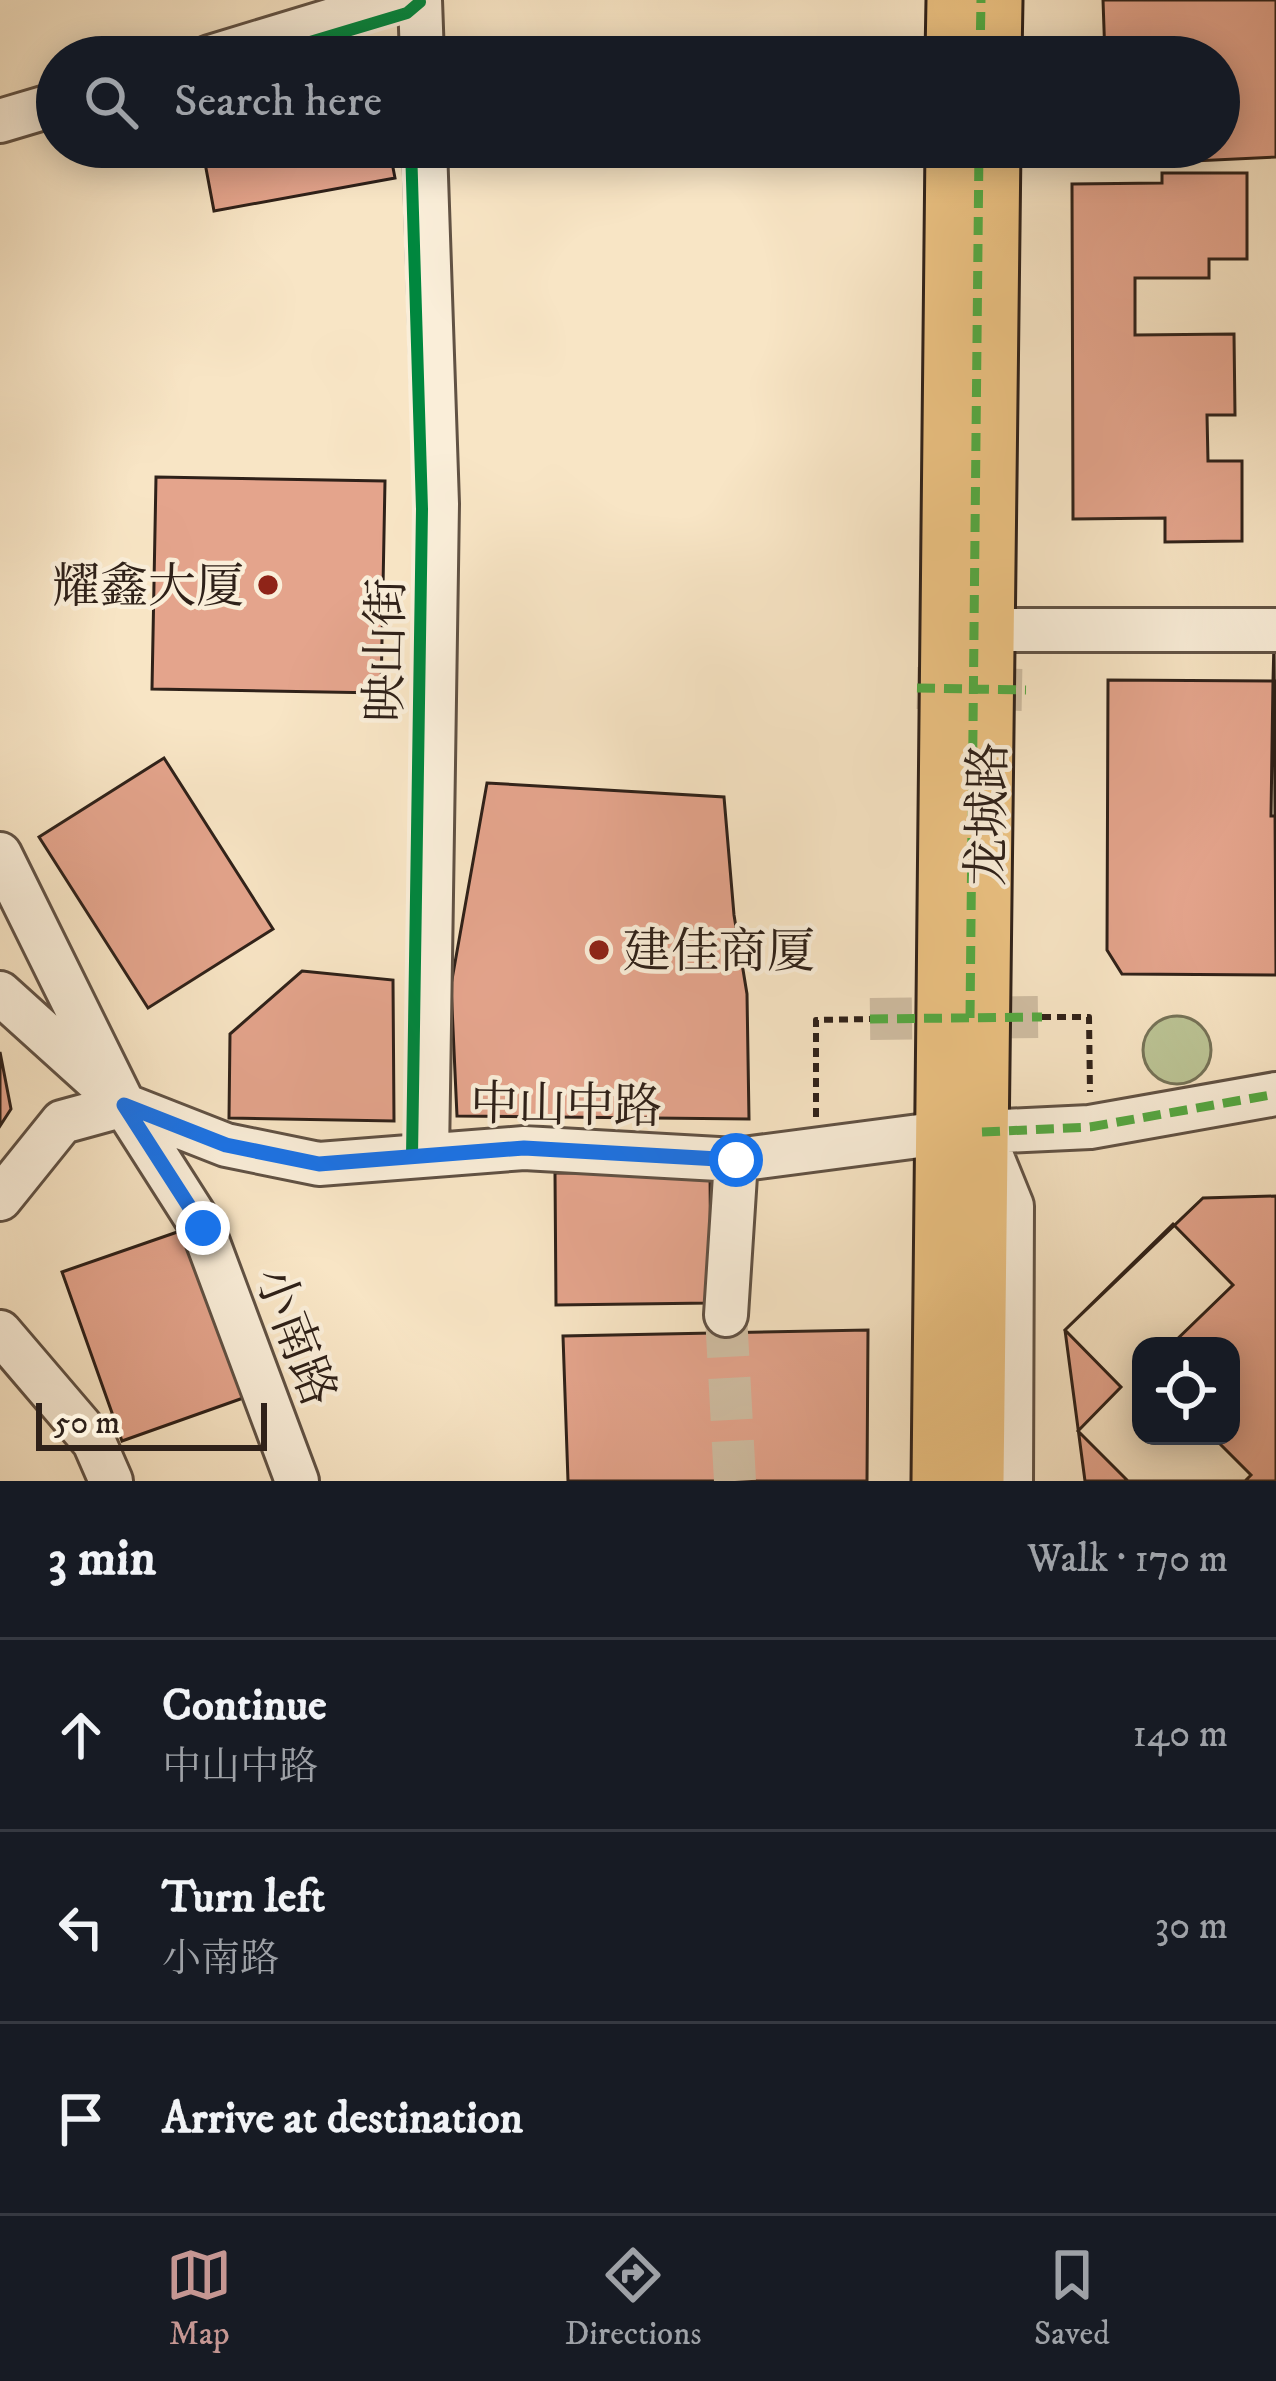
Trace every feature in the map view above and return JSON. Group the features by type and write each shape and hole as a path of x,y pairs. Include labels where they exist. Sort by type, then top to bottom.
{"main road":[{"path":"952,0 952,36"},
{"path":"995,36 996,0"},
{"name":"龙城路","path":"953,168 968,630"},
{"name":"龙城路","path":"938,1481 962,1132 968,630 993,168"},
{"name":"龙城路","path":"962,1132 978,1481"}],"street":[{"path":"286,36 417,0 420,36"},
{"path":"0,121 36,110"},
{"name":"映山街","path":"426,168 437,504 428,1155"},
{"path":"968,630 1276,630"},
{"path":"0,854 124,1105"},
{"path":"0,993 124,1105"},
{"name":"中山中路","path":"124,1105 226,1145 319,1164 524,1148 736,1160 962,1132 1090,1126 1276,1094"},
{"path":"0,1199 62,1122 124,1105"},
{"name":"小南路","path":"124,1105 203,1228 297,1481"},
{"path":"962,1132 1012,1207 1011,1481"},
{"path":"726,1315 736,1160"},
{"path":"0,1332 94,1442 111,1481"}],"path":[{"path":"1042,1017 1089,1017 1090,1126"},
{"path":"816,1150 817,1020 870,1019"}],"green space":[{"path":"1177,1016 1201,1026 1211,1050 1201,1074 1177,1084 1153,1074 1143,1050 1153,1026"}],"building":[{"path":"1103,0 1276,0 1276,157 1240,159 1240,36 1104,36"},
{"path":"206,168 393,168 395,178 214,211"},
{"path":"1162,173 1247,173 1247,259 1209,259 1209,278 1135,278 1135,335 1234,334 1235,415 1207,415 1208,461 1242,461 1242,541 1165,542 1165,518 1073,519 1072,184 1162,183"},
{"name":"耀鑫大厦","path":"156,477 385,481 381,693 152,689"},
{"path":"1274,642 1276,975 1122,974 1107,950 1108,680 1273,681"},
{"path":"1276,681 1276,816 1271,816"},
{"path":"164,758 273,929 148,1008 39,837"},
{"name":"建佳商厦","path":"487,783 724,797 734,915 747,994 749,1119 457,1116 451,985"},
{"path":"302,971 393,980 394,1121 229,1118 230,1034"},
{"path":"0,1052 11,1109 0,1126"},
{"path":"710,1172 711,1303 556,1305 555,1173"},
{"path":"1276,1196 1276,1481 1085,1481 1065,1330 1203,1198"},
{"path":"1173,1224 1233,1285 1179,1337 1132,1337 1132,1445 1221,1445 1251,1475 1245,1481 1128,1481 1078,1431 1121,1387 1065,1330"},
{"path":"186,1229 246,1397 122,1441 62,1272"},
{"path":"868,1330 867,1481 568,1481 563,1336"}],"tunnel":[{"path":"917,688 1026,690"},
{"path":"870,1019 1042,1017"},
{"path":"726,1315 735,1481"}],"marked path":[{"path":"980,36 981,0"},
{"path":"970,1018 979,168"},
{"path":"917,688 1026,690"},
{"path":"870,1019 1042,1017"},
{"path":"982,1132 1090,1127 1276,1094"}],"cycle path":[{"path":"330,36 407,13 420,2"},
{"path":"412,168 422,509 412,1156"}],"place":[{"name":"耀鑫大厦","path":"268,585"},
{"name":"建佳商厦","path":"599,950"}],"route":[{"path":"203,1228 124,1105 226,1145 319,1164 524,1148 736,1160"}]}
